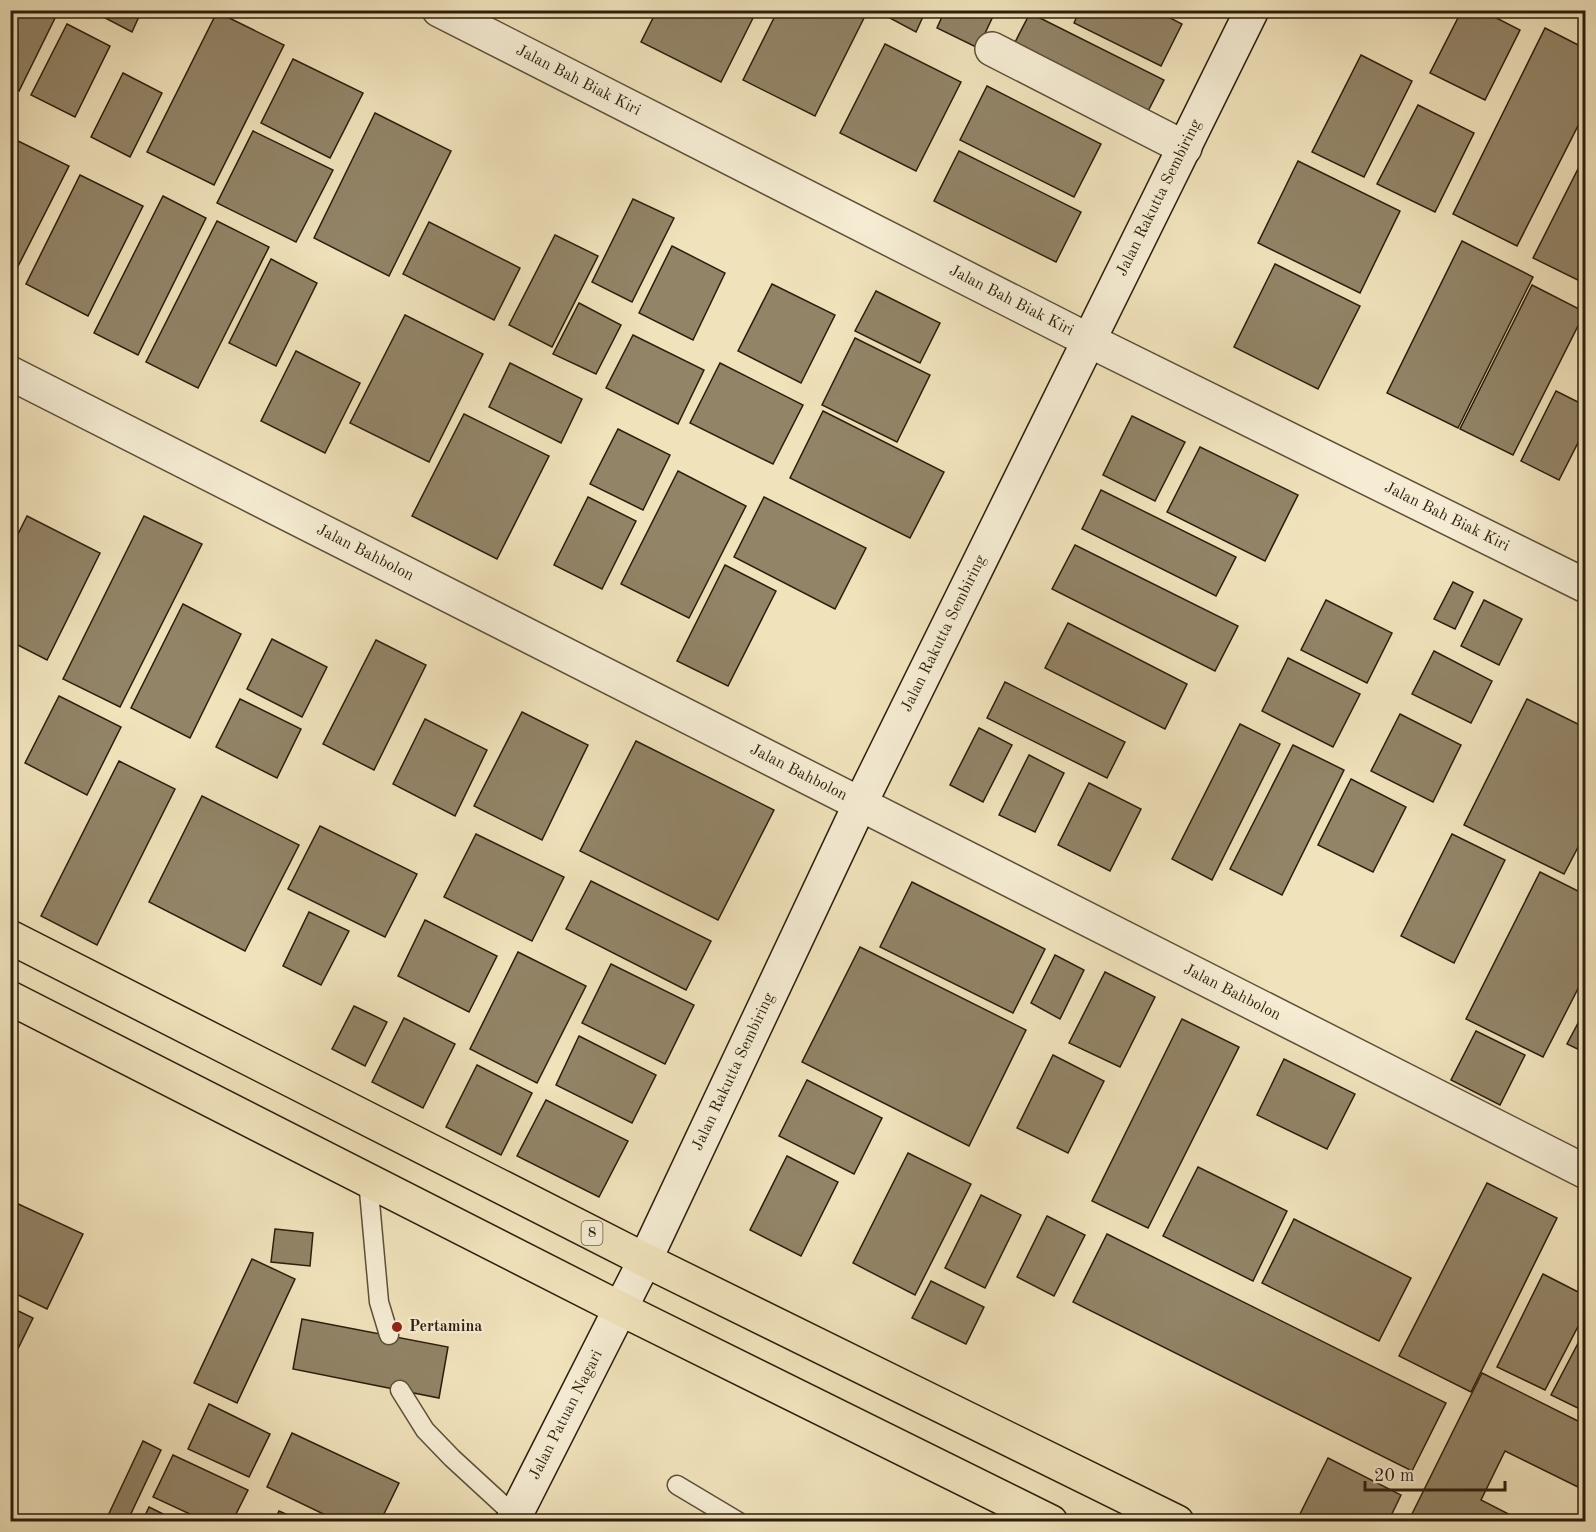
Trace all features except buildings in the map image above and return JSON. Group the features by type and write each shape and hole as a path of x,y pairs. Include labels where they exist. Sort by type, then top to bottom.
{"highway":[{"name":"8","path":"10,937 645,1260 1178,1521"},
{"path":"10,998 621,1309 1051,1521"}],"street":[{"name":"Jalan Bah Biak Kiri","path":"439,10 1090,341 1586,586"},
{"name":"Jalan Rakutta Sembiring","path":"621,1309 860,804 1252,10"},
{"path":"992,49 1185,148"},
{"name":"Jalan Bahbolon","path":"10,372 1586,1172"},
{"name":"Jalan Patuan Nagari","path":"514,1519 621,1309"}],"lane":[{"path":"368,1180 379,1302 389,1335"},
{"path":"400,1390 425,1430 514,1519"},
{"path":"677,1485 739,1521"}],"place":[{"name":"Pertamina","path":"397,1327"}]}
